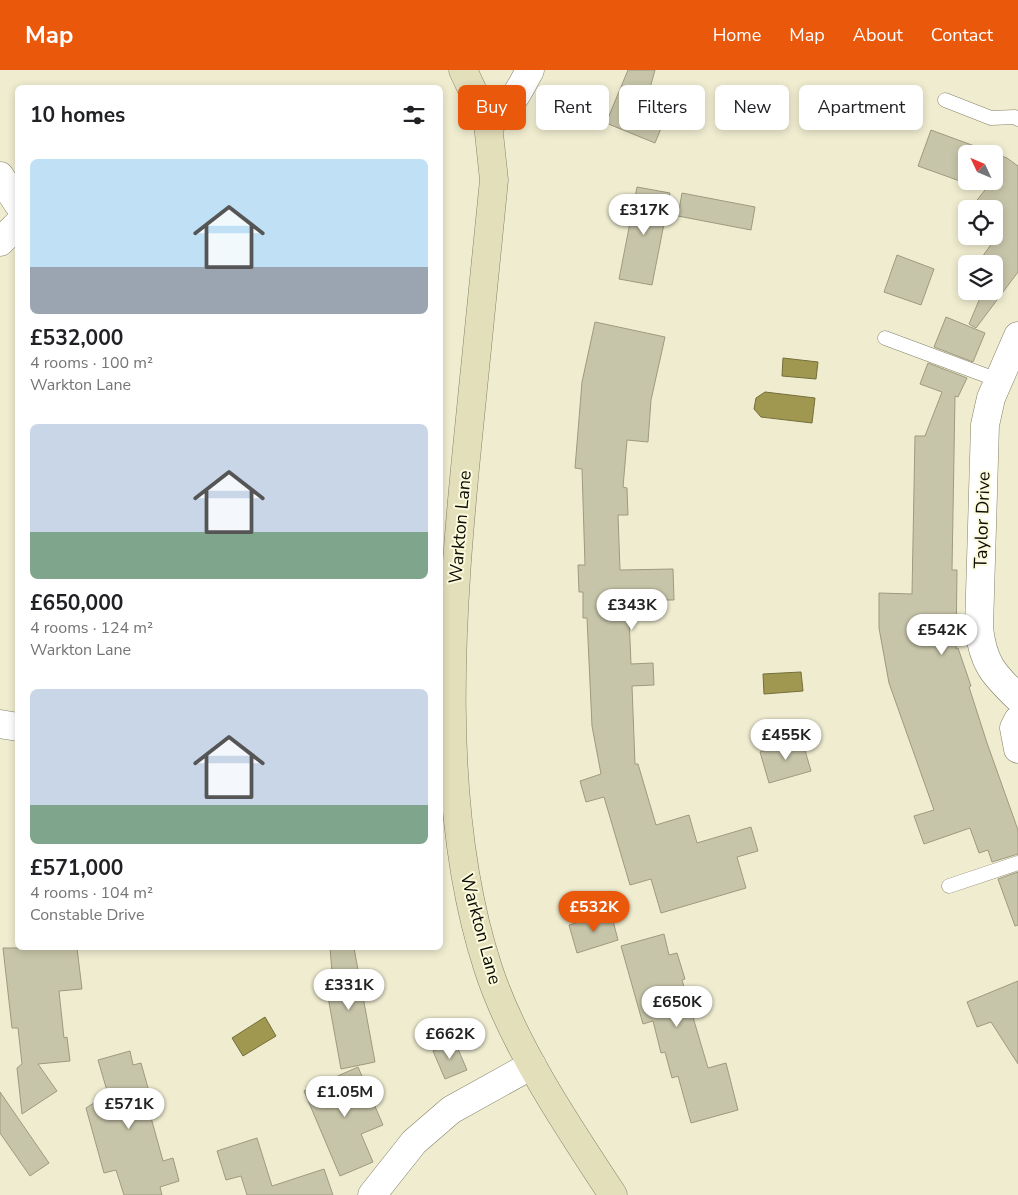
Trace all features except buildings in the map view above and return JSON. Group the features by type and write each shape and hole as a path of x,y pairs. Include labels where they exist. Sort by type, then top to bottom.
{"street":[{"name":"Warkton Lane","path":"463,70 470,85"},
{"path":"522,85 530,70"},
{"name":"Warkton Lane","path":"489,130 494,180 453,547 446,646 454,764 465,872 488,968 512,1027 532,1065 613,1195"},
{"path":"0,176 15,199"},
{"path":"0,242 15,227"},
{"name":"Taylor Drive","path":"1018,336 998,380 985,424 979,628 982,650 992,671 1018,698"},
{"path":"1018,720 1014,728 1018,749"},
{"path":"0,724 15,726"},
{"path":"372,1195 414,1142 451,1110 532,1065"}],"lane":[{"path":"945,100 991,118 1018,119"},
{"path":"885,338 998,380"},
{"path":"949,886 1018,863"}],"shaded area":[{"path":"783,358 818,362 816,379 782,376"},
{"path":"765,392 815,398 812,423 761,417 754,409 756,398"},
{"path":"801,672 803,691 764,694 763,674"},
{"path":"265,1017 276,1036 243,1056 232,1038"}]}
